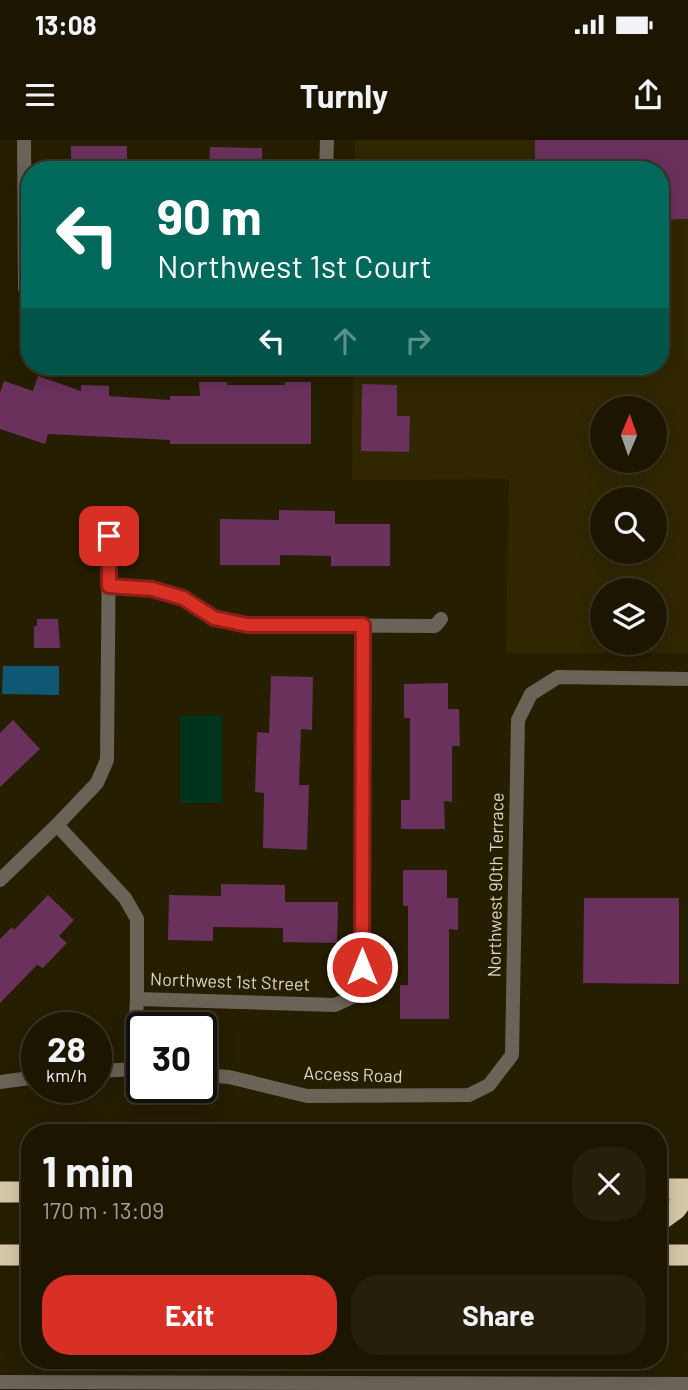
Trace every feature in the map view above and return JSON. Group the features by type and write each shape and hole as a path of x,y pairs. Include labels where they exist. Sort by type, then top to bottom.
{"highway":[{"path":"667,1190 688,1191 676,1209 667,1216"},
{"path":"0,1192 21,1192"},
{"path":"0,1255 21,1255"},
{"path":"667,1255 688,1255"}],"street":[{"path":"24,140 24,161"},
{"path":"326,161 327,140"},
{"path":"0,880 97,783 107,760 109,536"},
{"path":"109,586 152,589 183,598 214,618 247,625 435,626 441,619"},
{"name":"Northwest 1st Street","path":"137,999 335,1004 362,993 363,625"},
{"name":"Northwest 90th Terrace","path":"499,1075 512,1055 518,720 531,694 558,677 688,678"},
{"path":"57,825 125,898 137,919 137,1012"},
{"name":"Access Road","path":"217,1076 307,1096 358,1097 469,1095 489,1085 499,1075"},
{"path":"0,1082 21,1079"},
{"path":"0,1382 153,1386 688,1384"}],"shaded area":[{"path":"355,140 688,140 688,653 667,653 667,578 590,578 590,653 506,653 509,479 352,480 353,375 669,375 669,161 354,161"}],"green space":[{"path":"222,715 222,803 180,803 180,716"}],"water":[{"path":"3,666 59,666 59,695 2,694"}],"building":[{"path":"535,140 688,140 688,219 669,220 669,161 535,161"},
{"path":"71,146 127,146 127,161 71,161"},
{"path":"210,147 262,148 262,161 209,161"},
{"path":"38,376 81,391 81,385 109,386 109,396 170,400 170,396 200,396 199,382 285,385 285,382 311,382 311,444 170,444 170,440 48,434 45,444 0,429 0,393 4,381 33,391"},
{"path":"362,384 397,385 397,416 410,416 409,452 361,451"},
{"path":"279,510 335,511 335,524 390,524 390,566 331,566 331,556 280,555 280,565 220,565 220,519 279,520"},
{"path":"37,619 58,619 60,648 34,648 34,626 37,626"},
{"path":"271,676 313,677 312,730 301,729 299,785 309,785 307,850 263,848 264,793 255,792 257,732 269,733"},
{"path":"448,683 448,709 459,709 460,746 452,746 452,802 444,801 445,829 401,829 401,800 410,800 410,718 404,718 404,684"},
{"path":"13,720 40,749 0,787 0,733"},
{"path":"403,870 447,870 447,898 458,898 458,930 449,929 449,1019 400,1019 400,985 408,985 408,906 403,906"},
{"path":"221,884 285,885 285,902 338,902 337,943 283,942 283,928 213,927 213,941 168,940 169,895 221,896"},
{"path":"48,895 74,920 59,936 67,943 43,968 37,965 0,1003 0,939 12,927 14,930"},
{"path":"584,898 679,898 679,984 583,983"}],"route":[{"path":"109,536 109,586 152,589 183,598 214,618 247,625 363,625 362,967"}]}
